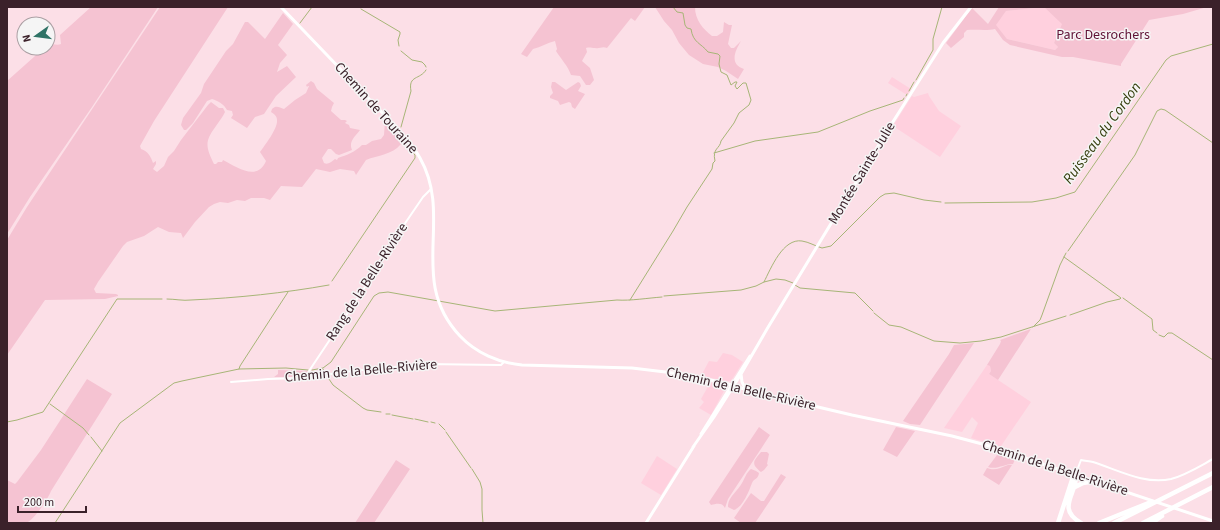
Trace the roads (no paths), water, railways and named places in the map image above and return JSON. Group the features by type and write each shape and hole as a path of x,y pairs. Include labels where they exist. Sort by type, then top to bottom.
{"highway":[{"path":"1114,523 1213,473"},
{"path":"1076,474 1069,499 1069,509 1073,516 1081,523"},
{"path":"1058,523 1073,477 1076,474"},
{"path":"1073,488 1083,483 1095,481"},
{"path":"1143,523 1213,487"},
{"path":"1099,523 1178,491"},
{"path":"1152,523 1170,509"}],"street":[{"name":"Chemin de Touraine","path":"281,7 412,145 424,165 432,188 434,206 432,270 438,300 450,323 464,339 480,352 504,362"},
{"name":"Montée Sainte-Julie","path":"646,523 759,343 819,245 875,149 950,32 970,7"},
{"name":"Rang de la Belle-Rivière","path":"308,378 308,373 311,368 369,281 380,260 423,197 432,188"},
{"name":"Montée Sainte-Julie","path":"732,386 742,374 759,343"},
{"name":"Chemin de la Belle-Rivière","path":"231,382 264,379 308,378 352,371 434,364 500,365 504,362 525,366 591,366 647,369 688,375 852,415 970,440 999,448 1213,521"},
{"path":"742,374 742,382 746,390"},
{"path":"1076,474 1082,460 1144,479 1162,480 1182,475 1213,459"}],"waterway":[{"path":"300,23 312,7"},
{"path":"630,300 712,169 715,161 715,151 721,141 734,123 739,113 749,105 751,100 746,83 743,83 737,89 735,86 737,82 731,85 727,75 721,72 719,64 720,56 718,54 708,52 698,42 692,34 691,29 687,28 685,25 683,13 677,12 673,7"},
{"path":"916,80 933,50 933,39 942,7"},
{"path":"361,9 400,32 398,40 399,46"},
{"name":"Ruisseau du Cordon","path":"945,203 1032,202 1056,198 1075,192 1166,60 1171,56 1213,44"},
{"path":"401,51 412,60 422,62 426,67"},
{"path":"401,127 411,91 411,82 426,70"},
{"path":"909,91 914,82"},
{"path":"714,153 755,141 818,132 870,111 903,100 904,98"},
{"path":"1068,251 1135,155 1157,111 1161,109 1165,110 1213,143"},
{"path":"332,281 415,158 415,155 402,141 402,139"},
{"name":"Ruisseau du Cordon","path":"764,282 778,255 789,244 795,241 802,241 822,248 831,246 880,197 885,194 894,193 924,200 941,202"},
{"path":"1033,327 1040,320 1060,265 1066,253"},
{"path":"1064,257 1121,298 1070,315"},
{"path":"664,296 741,290 776,279 793,283"},
{"path":"167,299 188,300 243,296 329,285"},
{"path":"795,285 800,288 855,293 873,311"},
{"path":"239,369 288,292"},
{"path":"312,370 323,368 331,362 374,296 379,293 388,292 495,311 662,297"},
{"path":"1123,298 1152,319 1153,330 1157,333"},
{"path":"7,422 43,412 117,299 162,299"},
{"path":"874,313 889,325 901,327 934,341 960,343 1001,337 1066,316"},
{"path":"1159,335 1164,337 1168,333 1172,333 1213,360"},
{"path":"55,523 120,423 174,383 239,369 286,368 308,370"},
{"path":"323,369 325,373"},
{"path":"327,376 333,385 363,408 381,412"},
{"path":"50,404 83,428 89,435"},
{"path":"392,415 413,419"},
{"path":"415,419 428,422"},
{"path":"431,422 435,423"},
{"path":"439,424 445,430"},
{"path":"446,432 471,468"},
{"path":"91,437 102,451"},
{"path":"472,469 480,482 482,489 483,523"}],"park label":[{"name":"Parc Desrochers","path":"1103,35"}]}
